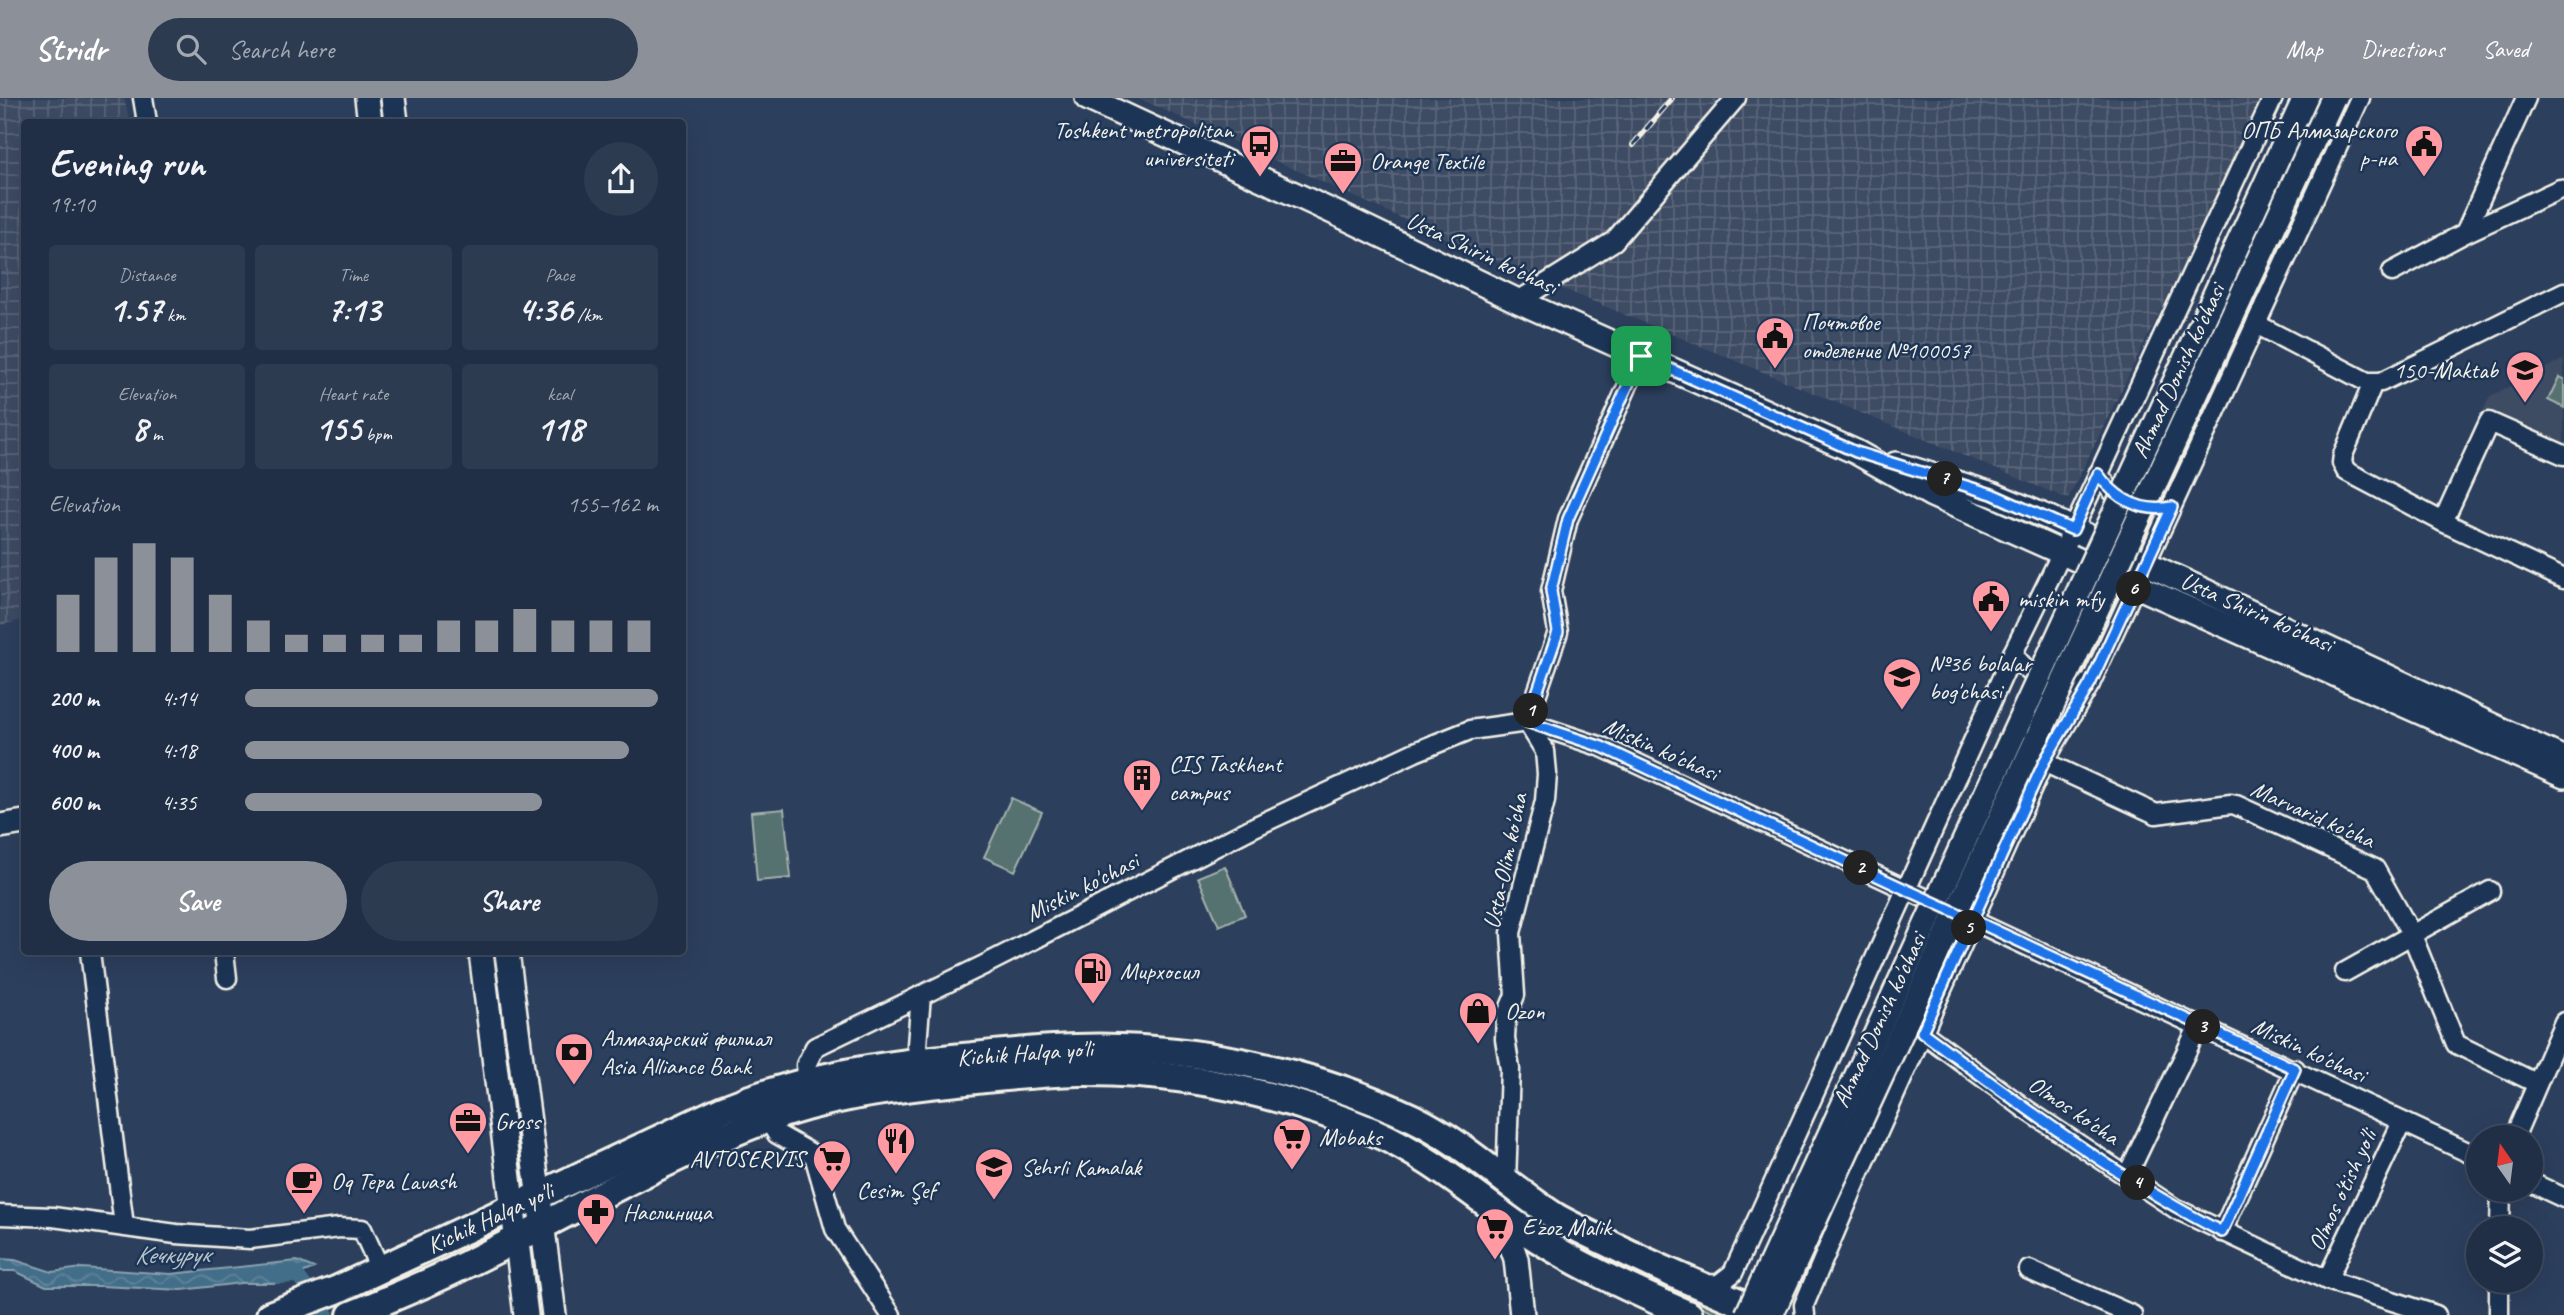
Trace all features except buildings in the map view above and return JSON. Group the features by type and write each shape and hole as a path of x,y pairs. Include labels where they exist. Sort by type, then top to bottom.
{"highway":[{"name":"Kichik Halqa yo'li","path":"288,1311 723,1109 769,1091 808,1080 919,1061 998,1053 1097,1048 1172,1051 1241,1063 1332,1087 1412,1118 1457,1144 1511,1186 1560,1219 1645,1262 1771,1315"},
{"name":"Kichik Halqa yo'li","path":"351,1315 439,1277 687,1154 768,1119 841,1099 965,1081 1070,1072 1163,1076 1260,1094 1352,1123 1411,1151 1541,1241 1683,1314"},
{"path":"1500,1212 1511,1186"}],"main road":[{"path":"367,98 370,119"},
{"path":"393,98 396,119"},
{"name":"Usta Shirin ko'chasi","path":"1087,98 1518,301 1856,452 1932,495 2564,776"},
{"name":"Ahmad Donish ko'chasi","path":"1747,1315 2305,98"},
{"name":"Ahmad Donish ko'chasi","path":"1771,1315 2333,98"},
{"name":"Usta Shirin ko'chasi","path":"1856,452 1992,494 2147,562 2564,759"},
{"path":"0,810 21,807"},
{"path":"0,826 21,822"},
{"path":"481,955 526,1315"},
{"path":"507,955 554,1315"},
{"path":"1500,1212 1516,1259 1522,1315"}],"street":[{"path":"144,98 146,119"},
{"path":"1518,301 1614,241 1736,98"},
{"name":"Ahmad Donish ko'chasi","path":"1700,1285 1718,1284 1733,1273 2013,653 2073,530 2273,98"},
{"name":"Ahmad Donish ko'chasi","path":"1805,1315 1804,1305 1922,1032 2044,762 2090,684 2360,98"},
{"path":"2465,233 2526,98"},
{"path":"2392,271 2465,233 2560,189"},
{"path":"2256,324 2373,383 2381,382 2564,292"},
{"path":"1527,722 1558,632 1551,591 1568,519 1641,356"},
{"path":"2373,383 2344,452 2342,466 2348,473 2443,522 2564,579"},
{"path":"2443,522 2489,422 2564,455"},
{"path":"2098,474 2111,490 2129,503 2149,509 2172,507"},
{"path":"2013,653 2024,668 2044,680 2067,685 2090,684"},
{"name":"Miskin ko'chasi","path":"808,1080 806,1065 815,1047 1254,827 1415,752 1470,730 1527,722 1602,747 2295,1069 2466,1151"},
{"name":"Usta-Olim ko'cha","path":"1511,1186 1510,1069 1506,1028 1506,1017 1515,995 1511,933 1545,802 1548,774 1545,751 1527,722"},
{"name":"Marvarid ko'cha","path":"2044,762 2156,814 2236,805 2369,865 2378,872 2412,935 2455,1044 2536,1083"},
{"path":"2345,972 2490,891"},
{"path":"89,955 124,1226"},
{"path":"224,955 227,978"},
{"path":"919,1061 917,1045 920,995"},
{"path":"2519,1125 2564,1021"},
{"path":"2127,1176 2199,1025"},
{"name":"Olmos ko'cha","path":"1922,1032 2027,1110 2176,1209 2327,1280 2436,1315"},
{"path":"2222,1232 2295,1069"},
{"path":"768,1119 777,1135 814,1154 835,1229 891,1315"},
{"name":"Olmos o'tish yo'li","path":"2327,1280 2402,1122"},
{"path":"2543,1188 2564,1198"},
{"path":"0,1215 53,1217 176,1234 250,1239 339,1228 362,1229 380,1269"},
{"path":"2029,1270 2132,1315"},
{"path":"2498,1315 2499,1293"}],"shaded area":[{"path":"0,98 124,98 129,119 21,119 21,621 0,625"},
{"path":"1138,98 2265,98 2068,499 1491,259"},
{"name":"150-Maktab","path":"2564,359 2564,448 2483,411 2490,396"}],"green space":[{"path":"2559,377 2564,379 2564,408 2548,400"},
{"path":"1011,798 1042,812 1015,871 984,857"},
{"path":"784,809 791,878 757,881 751,812"},
{"path":"1225,866 1245,915 1219,926 1198,877"},
{"path":"1522,1209 1746,1315 1720,1315 1563,1245 1519,1213"},
{"path":"501,1226 507,1232 410,1278 410,1270"}],"water":[{"path":"0,1259 15,1260 52,1272 82,1268 171,1274 297,1261 314,1268 278,1283 241,1283 182,1290 46,1286 15,1271 0,1271"}],"waterway":[{"name":"Кечкурук","path":"278,1277 298,1276 327,1315"}],"railway":[{"path":"1633,145 1672,98"}],"place":[{"name":"Toshkent metropolitan universiteti","path":"1260,178"},
{"name":"ОПБ Алмазарского р-на","path":"2424,178"},
{"name":"Orange Textile","path":"1343,195"},
{"name":"Почтовое отделение №100057","path":"1775,370"},
{"name":"150-Maktab","path":"2525,404"},
{"name":"miskin mfy","path":"1991,633"},
{"name":"№36 bolalar bog'chasi","path":"1902,711"},
{"name":"CIS Taskhent campus","path":"1142,812"},
{"name":"Мирхосил","path":"1093,1005"},
{"name":"Ozon","path":"1478,1045"},
{"name":"Алмазарский филиал Asia Alliance Bank","path":"574,1086"},
{"name":"Gross","path":"468,1155"},
{"name":"Mobaks","path":"1292,1171"},
{"name":"Cesim Şef","path":"896,1175"},
{"name":"AVTOSERVIS","path":"832,1193"},
{"name":"Sehrli Kamalak","path":"994,1201"},
{"name":"Oq Tepa Lavash","path":"304,1215"},
{"name":"Наслиница","path":"596,1246"},
{"name":"E'zoz Malik","path":"1495,1261"}],"route":[{"path":"1641,356 1568,519 1551,591 1558,632 1527,722 1602,747 1907,890 1973,920 2295,1069 2222,1232 2176,1209 2027,1110 1922,1032 1973,920 2044,762 2090,684 2172,507 2149,509 2129,503 2111,490 2098,474 2073,530 1992,494 1856,452 1641,356"}]}
